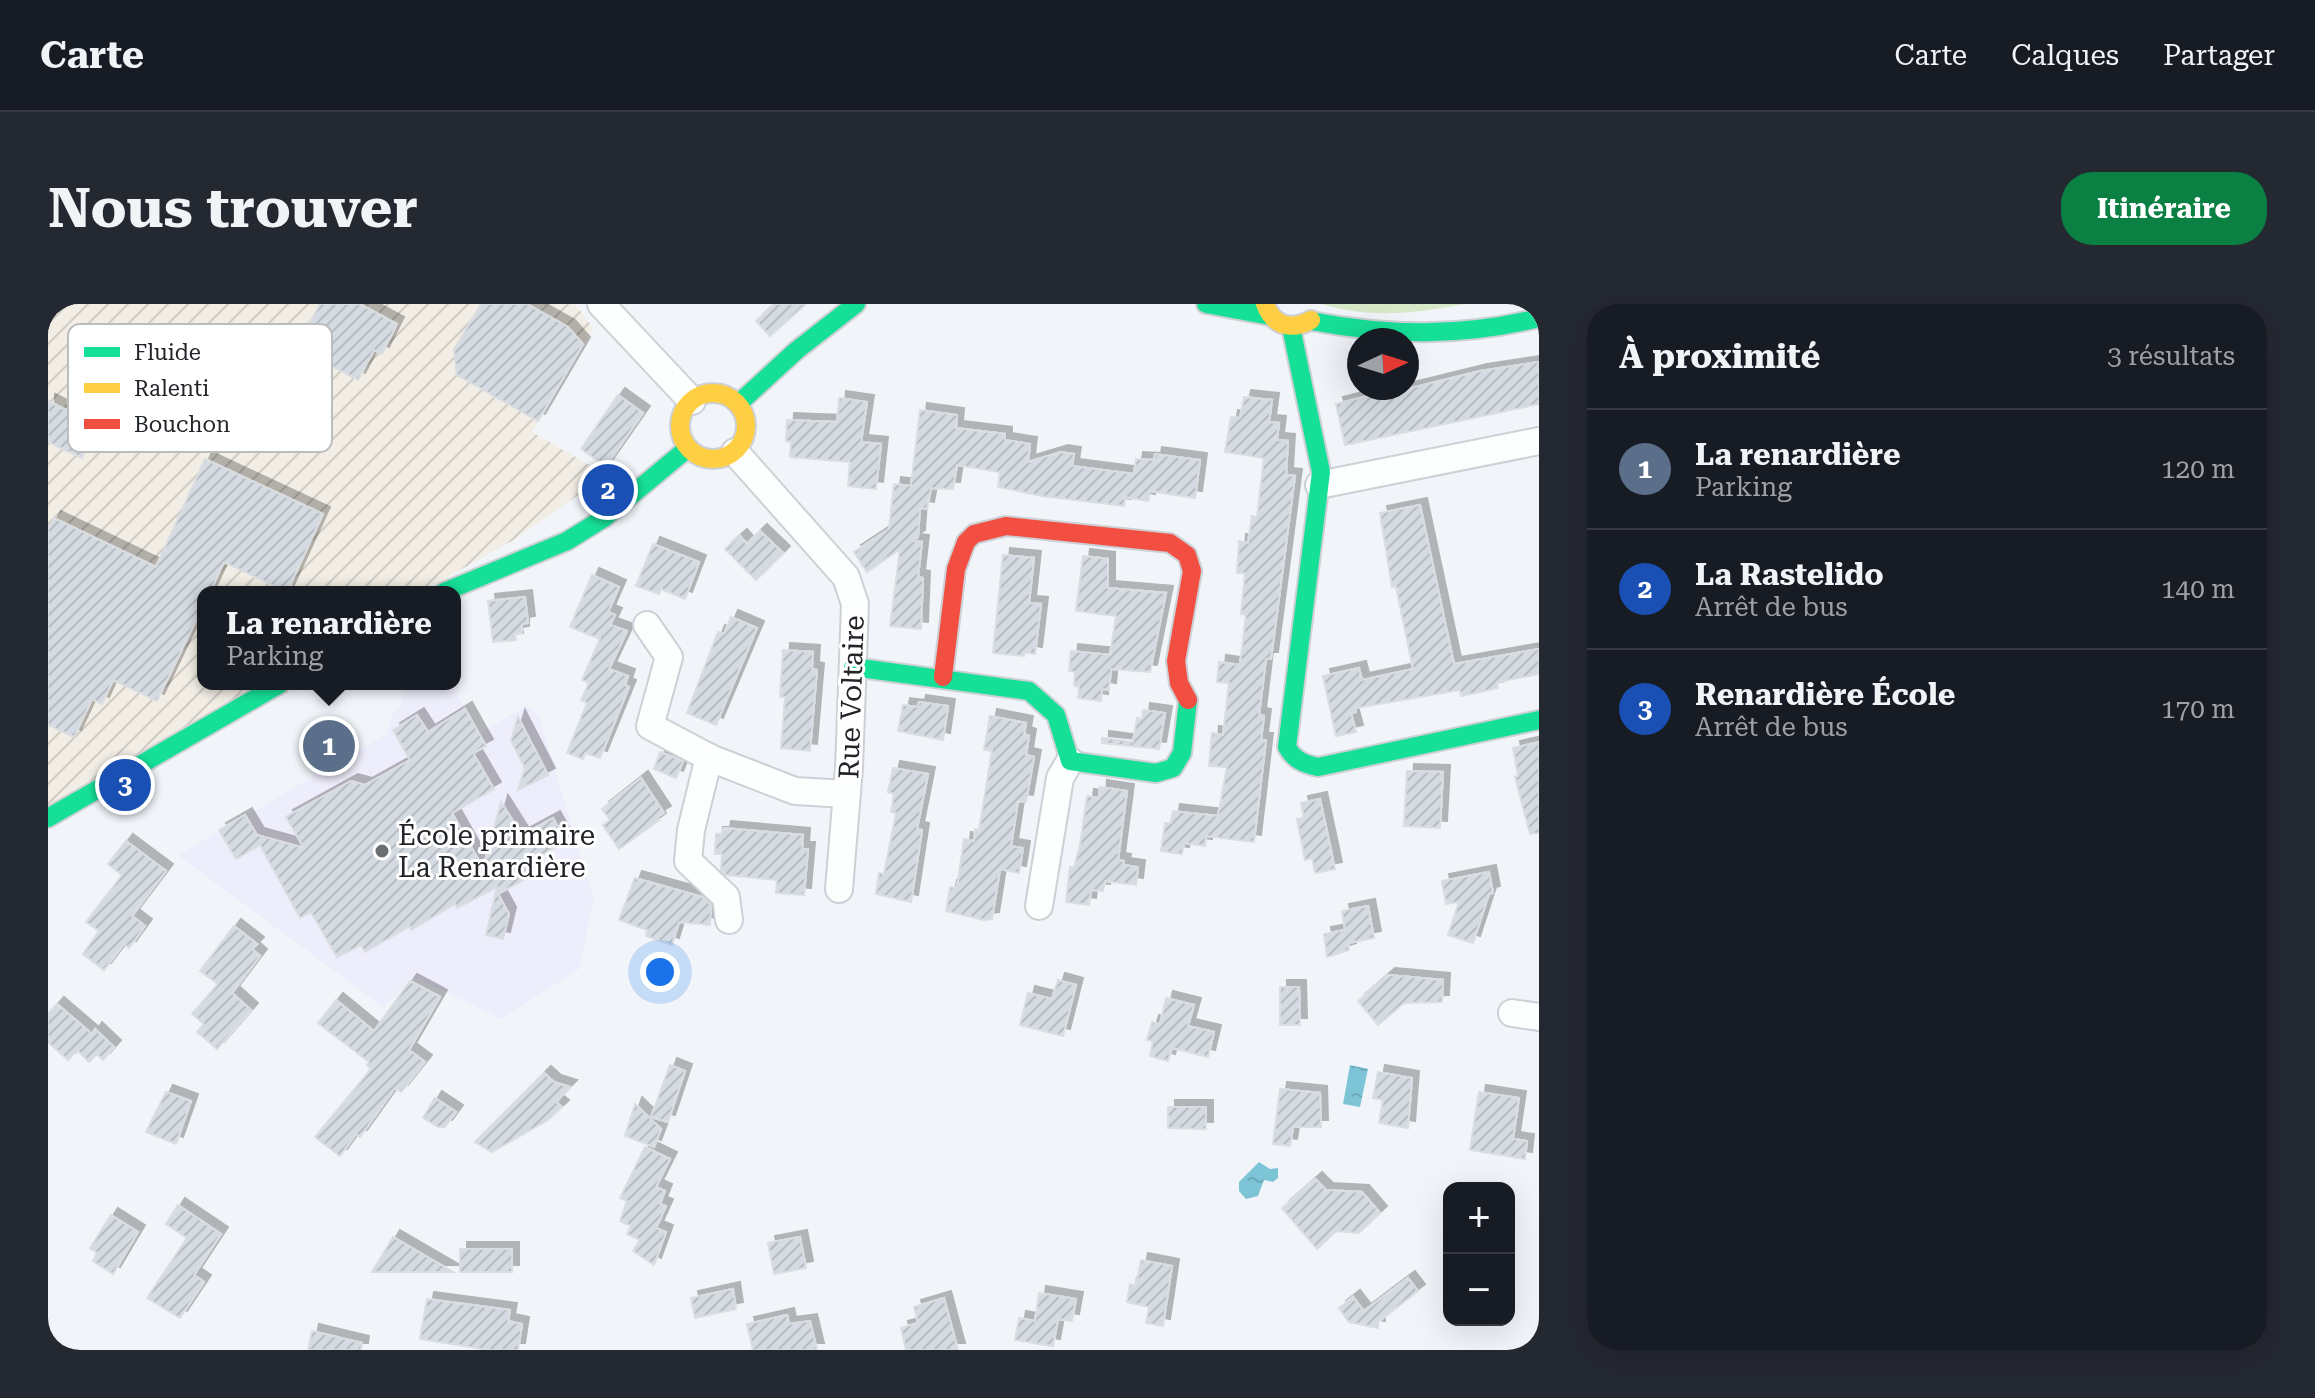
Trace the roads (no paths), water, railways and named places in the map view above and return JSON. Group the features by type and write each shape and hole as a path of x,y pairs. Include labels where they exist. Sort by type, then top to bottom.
{"street":[{"path":"601,304 692,401"},
{"path":"738,404 797,350 856,304"},
{"path":"1331,304 1359,328"},
{"path":"1222,305 1267,310 1291,327 1320,459 1287,747 1292,757 1302,764 1318,767 1539,720"},
{"path":"1291,327 1315,312 1354,328"},
{"path":"1419,337 1489,329 1539,318"},
{"path":"720,394 738,404 747,423 742,444 735,452 711,460 688,448 680,423 692,401 701,396 720,394"},
{"path":"1319,485 1539,441"},
{"path":"458,586 567,541 604,518 688,448"},
{"name":"Rue Voltaire","path":"735,452 846,577 855,604 847,794 839,889"},
{"path":"943,677 957,570 967,540 982,529 1006,526 1170,543 1187,555 1192,571 1176,661 1179,683 1189,701 1182,753 1173,768 1156,773 1070,761"},
{"path":"647,625 669,657 650,726 709,757 795,791 847,794"},
{"path":"853,667 1029,691 1056,715 1070,761 1060,778 1039,906"},
{"path":"48,818 270,690"},
{"path":"709,757 691,830 688,861 726,897 729,920"},
{"path":"1512,1013 1539,1017"}],"water":[{"path":"1350,1065 1368,1069 1360,1107 1343,1104"},
{"path":"1259,1162 1270,1169 1278,1168 1278,1178 1273,1182 1264,1180 1258,1196 1246,1199 1239,1191 1239,1182"}],"place":[{"name":"La Rastelido","path":"608,490"},
{"name":"La renardière","path":"329,746"},
{"name":"Renardière École","path":"125,785"},
{"name":"École primaire La Renardière","path":"382,851"}]}
